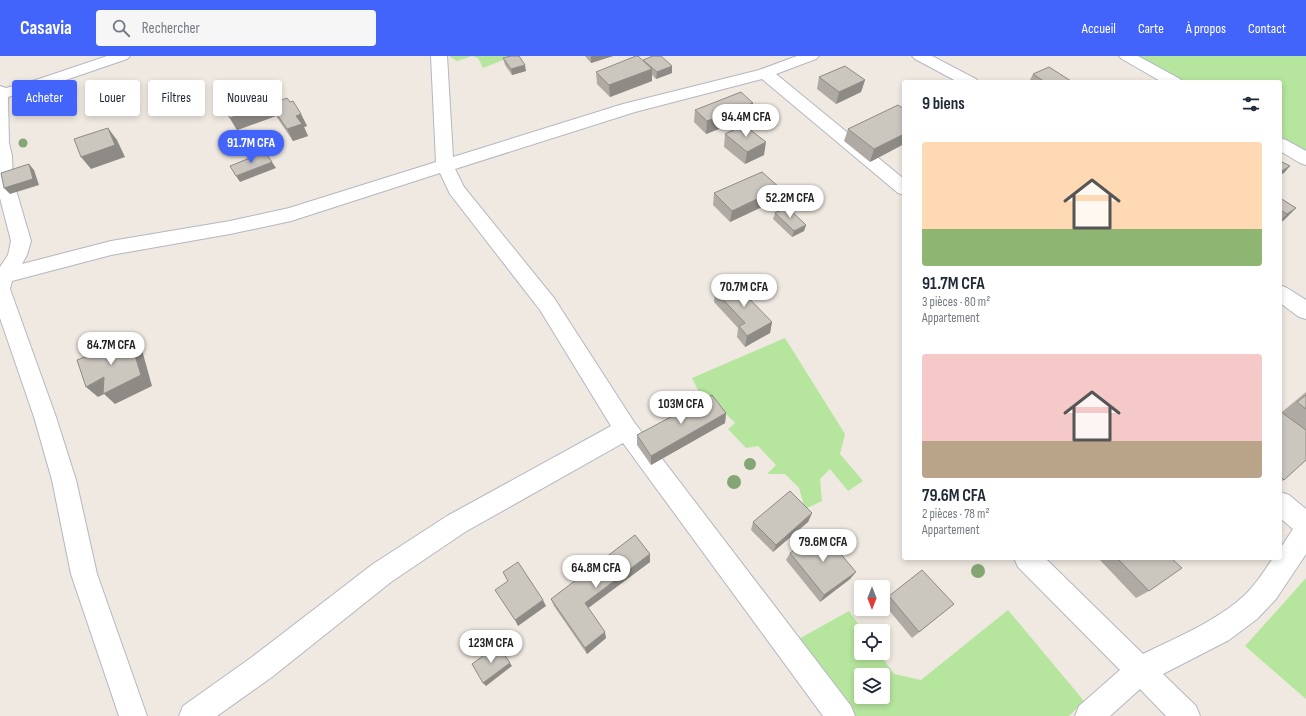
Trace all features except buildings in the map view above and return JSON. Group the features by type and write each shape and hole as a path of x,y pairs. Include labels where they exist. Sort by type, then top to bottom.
{"street":[{"path":"122,56 45,82 0,93 0,143 3,156 4,180 21,241 17,257 3,276 0,289 45,417 64,480 84,574 133,716"},
{"path":"439,56 445,165 456,190 547,304 626,429 841,716"},
{"path":"3,276 80,255 257,222 356,194 629,108 765,73 811,56"},
{"path":"920,56 966,80"},
{"path":"1128,56 1170,80"},
{"path":"765,73 902,188"},
{"path":"1282,145 1306,159"},
{"path":"1282,294 1306,310"},
{"path":"194,716 262,667 382,573 456,524 626,429"},
{"path":"1282,505 1306,524"},
{"path":"1089,716 1140,671 1219,630 1248,610 1267,590 1306,532"},
{"path":"1029,560 1186,716"}],"green space":[{"path":"449,56 472,56 457,61"},
{"path":"472,56 513,56 483,68 478,58"},
{"path":"1132,56 1306,56 1306,156 1282,142 1282,80 1174,80"},
{"path":"785,338 845,434 840,454 863,481 848,491 830,469 820,479 822,501 805,509 799,488 785,474 767,474 776,465 758,446 746,448 728,429 735,423 711,399 703,400 692,378"},
{"path":"1306,578 1306,699 1245,646"},
{"path":"1008,610 1084,701 1069,716 851,716 795,641 849,611 858,624 854,624 854,660 884,660 890,668 854,668 854,704 890,704 890,668 894,674 921,680"}]}
